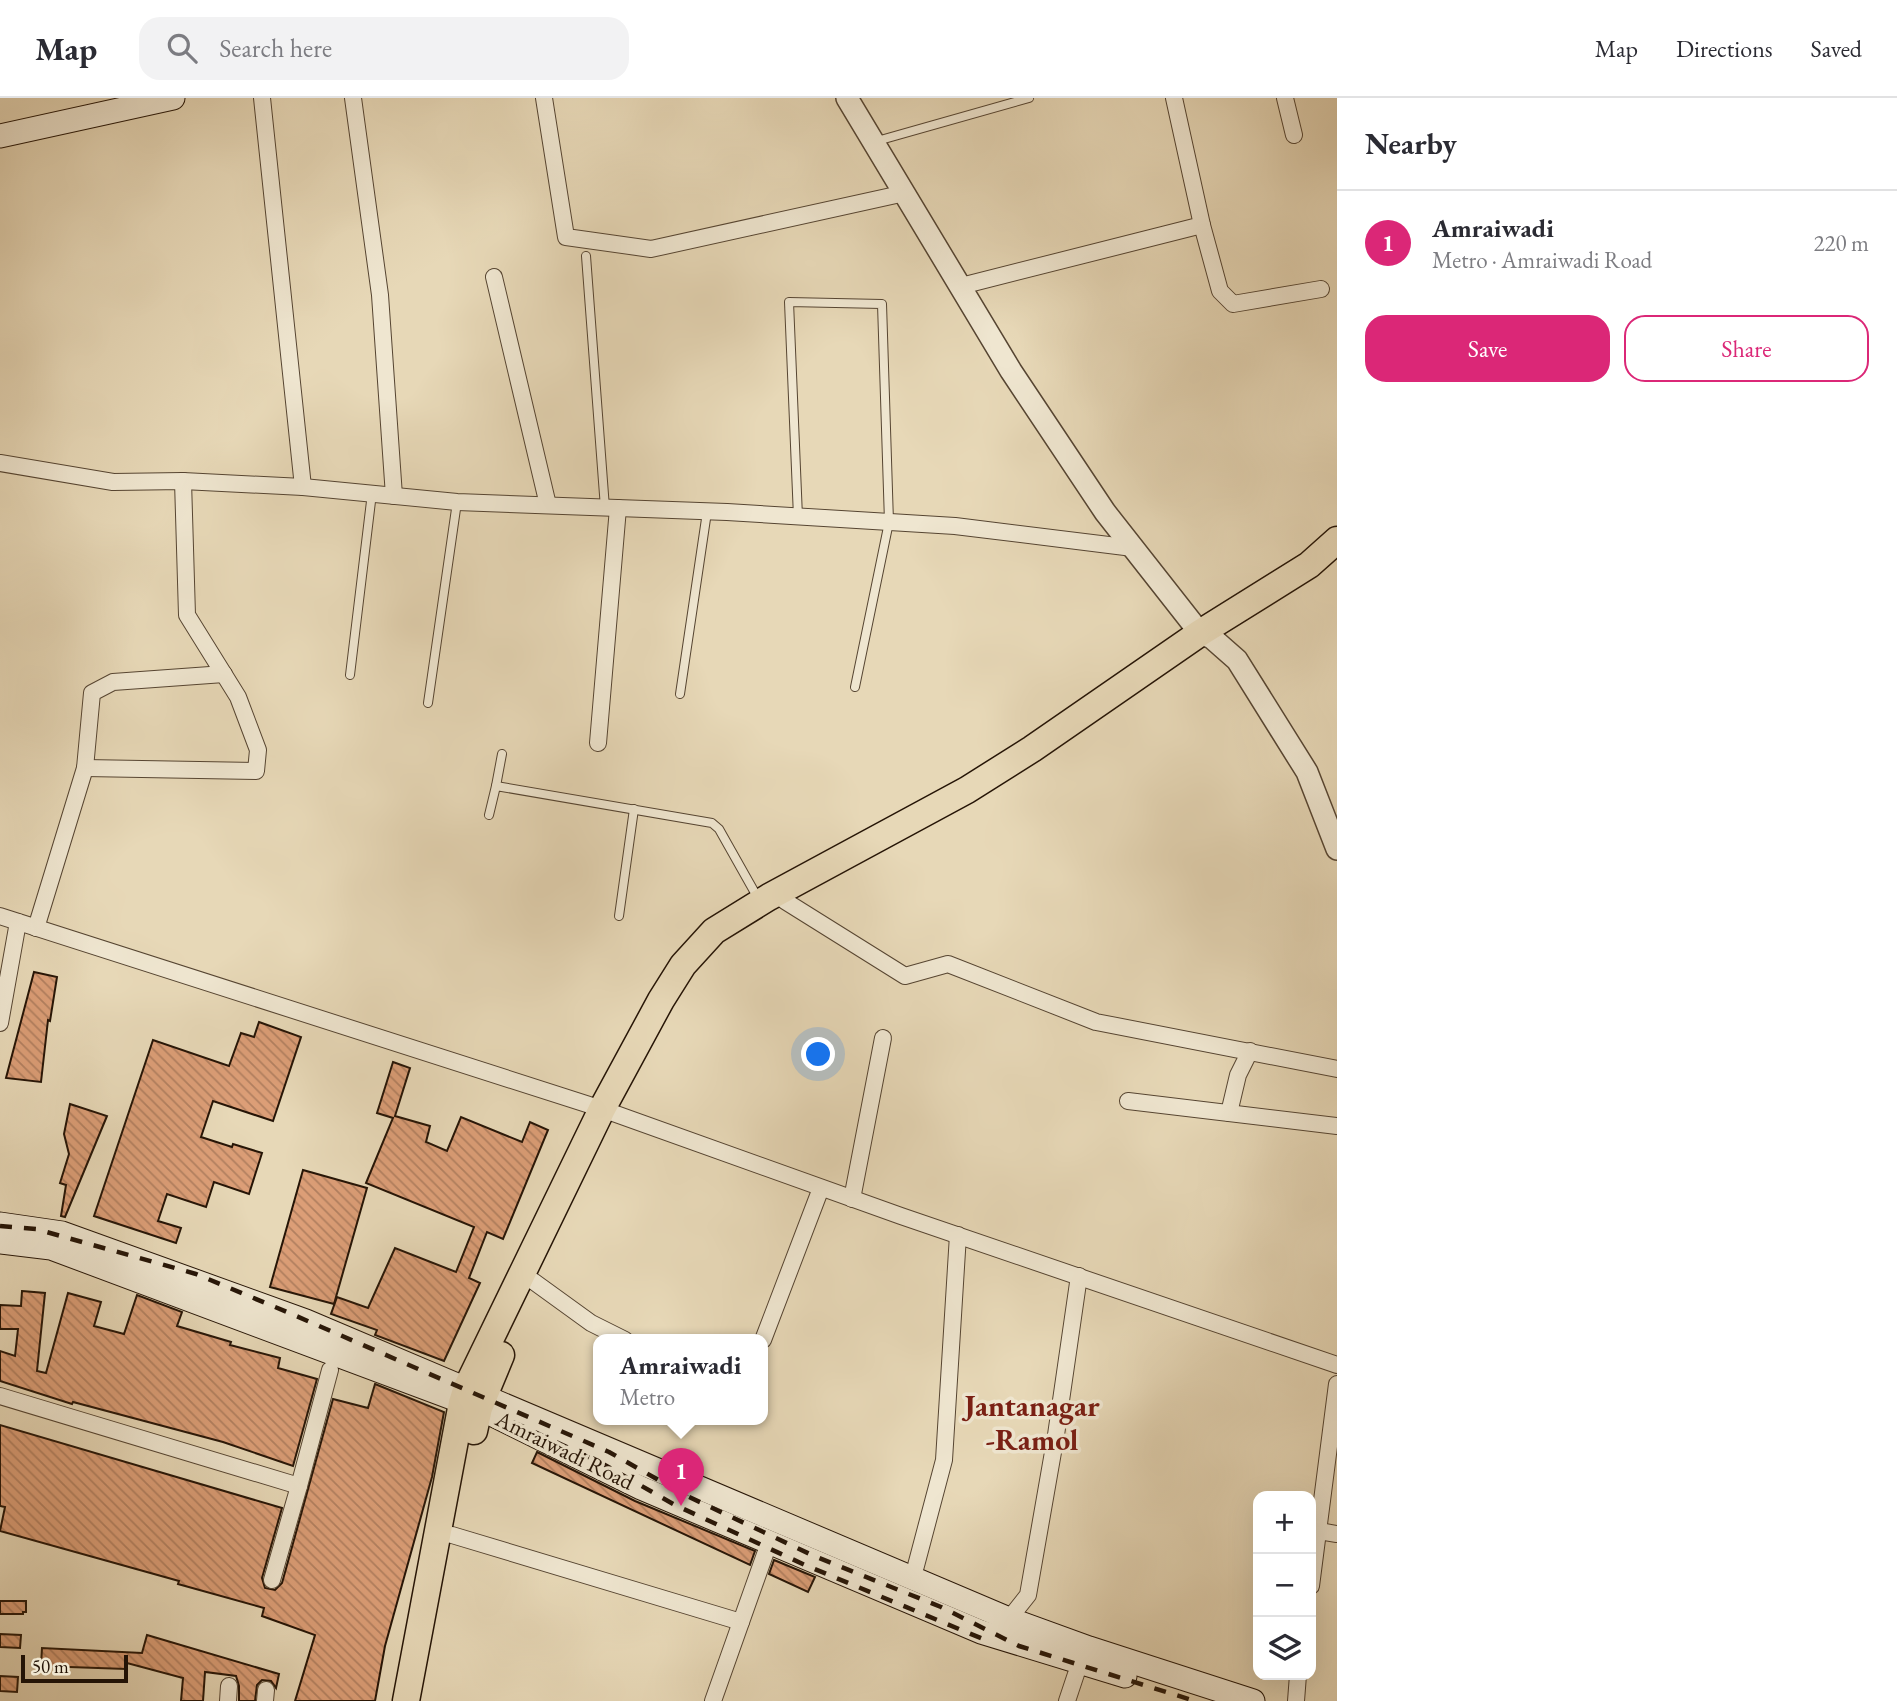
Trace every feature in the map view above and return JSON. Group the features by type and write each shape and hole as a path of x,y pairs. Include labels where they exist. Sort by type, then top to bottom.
{"main road":[{"path":"0,136 173,98"},
{"path":"406,1701 473,1398 607,1112 692,972 721,940 773,902 972,800 1038,759 1206,636 1310,565 1337,540"},
{"path":"1206,636 1317,575 1337,556"},
{"path":"421,1701 452,1535 473,1398 533,1281 607,1112"},
{"path":"0,1224 62,1233 306,1321 473,1398 913,1577 1009,1619 1253,1701"},
{"name":"Amraiwadi Road","path":"0,1242 51,1248 473,1398 641,1488 987,1634 1205,1701"}],"street":[{"path":"262,98 303,487"},
{"path":"353,98 380,295 394,496"},
{"path":"544,98 566,237 651,249 905,193"},
{"path":"847,98 1010,371 1105,512 1206,636 1237,660 1307,772 1333,825 1337,849"},
{"path":"1174,98 1202,225 1220,291 1233,304 1321,289"},
{"path":"1285,98 1294,135"},
{"path":"961,286 1202,225"},
{"path":"494,276 548,505"},
{"path":"0,463 113,482 183,481 303,487 457,502 955,526 1133,548"},
{"path":"85,768 256,771 258,750 238,697 187,615 183,481"},
{"path":"598,743 612,508"},
{"path":"36,928 85,768 92,693 113,682 223,674"},
{"path":"773,902 905,976 948,964 1096,1022 1337,1069"},
{"path":"0,916 607,1112 1337,1365"},
{"path":"0,1023 18,922"},
{"path":"852,1199 883,1038"},
{"path":"1229,1113 1238,1075 1250,1051"},
{"path":"1128,1101 1337,1126"},
{"path":"765,1334 821,1188"},
{"path":"913,1577 944,1460 958,1235"},
{"path":"1009,1619 1028,1595 1056,1435 1079,1276"},
{"path":"533,1281 591,1323 613,1334"},
{"path":"272,1580 330,1370"},
{"path":"1316,1554 1337,1384"},
{"path":"0,1396 299,1486"},
{"path":"1319,1531 1337,1534"},
{"path":"452,1535 741,1622"},
{"path":"712,1701 769,1542"},
{"path":"1067,1701 1080,1662"},
{"path":"1296,1701 1298,1680"}],"lane":[{"path":"874,142 1029,98"},
{"path":"586,256 612,508"},
{"path":"799,517 789,302 882,304 889,522 855,687"},
{"path":"351,675 372,493"},
{"path":"428,703 457,502"},
{"path":"680,694 707,512"},
{"path":"489,815 502,754"},
{"path":"496,786 712,823 773,902"},
{"path":"619,916 634,809"}],"building":[{"path":"34,972 57,977 50,1021 48,1020 41,1082 6,1078"},
{"path":"259,1022 301,1037 273,1121 213,1101 201,1137 262,1153 249,1194 214,1182 206,1207 167,1194 158,1221 181,1228 176,1243 94,1216 153,1040 229,1066 241,1033 254,1037"},
{"path":"393,1062 410,1068 395,1116 430,1126 426,1142 447,1151 461,1117 522,1142 530,1122 548,1130 503,1239 487,1232 469,1278 480,1283 444,1361 375,1335 377,1330 331,1314 337,1297 368,1308 395,1248 456,1272 474,1227 366,1183 393,1118 377,1113"},
{"path":"70,1104 107,1116 65,1217 61,1216 66,1185 60,1183 69,1154 64,1134"},
{"path":"303,1170 367,1188 334,1304 270,1287"},
{"path":"22,1291 45,1293 37,1371 46,1373 68,1293 101,1302 94,1326 124,1334 137,1295 182,1312 177,1326 231,1342 230,1345 280,1358 278,1368 317,1379 293,1466 223,1442 73,1402 72,1404 0,1381 0,1351 15,1356 18,1329 0,1329 0,1305 21,1306"},
{"path":"375,1384 444,1412 432,1477 385,1646 375,1701 295,1701 315,1635 262,1616 264,1608 178,1584 179,1581 0,1531 5,1507 0,1506 0,1425 282,1508 262,1578 265,1588 275,1590 282,1583 333,1399 368,1408"},
{"path":"537,1452 635,1501 755,1551 750,1565 532,1463"},
{"path":"774,1560 815,1577 808,1592 769,1574"},
{"path":"0,1601 26,1601 26,1612 0,1614"},
{"path":"0,1634 21,1635 20,1648 0,1647"},
{"path":"147,1635 279,1674 276,1688 271,1681 262,1680 257,1685 255,1701 239,1701 236,1676 205,1672 203,1701 181,1701 183,1678 127,1663 126,1669 41,1666 42,1648 142,1653"},
{"path":"0,1676 18,1677 17,1692 0,1691"}],"railway":[{"path":"0,1226 36,1229 196,1274 609,1452 685,1495 814,1556 941,1607 1019,1646 1195,1701"},
{"path":"513,1422 603,1464 675,1505 805,1565 983,1639"}],"place":[{"name":"Amraiwadi","path":"681,1506"}],"district":[{"name":"Jantanagar -Ramol","path":"1032,1422"}]}
